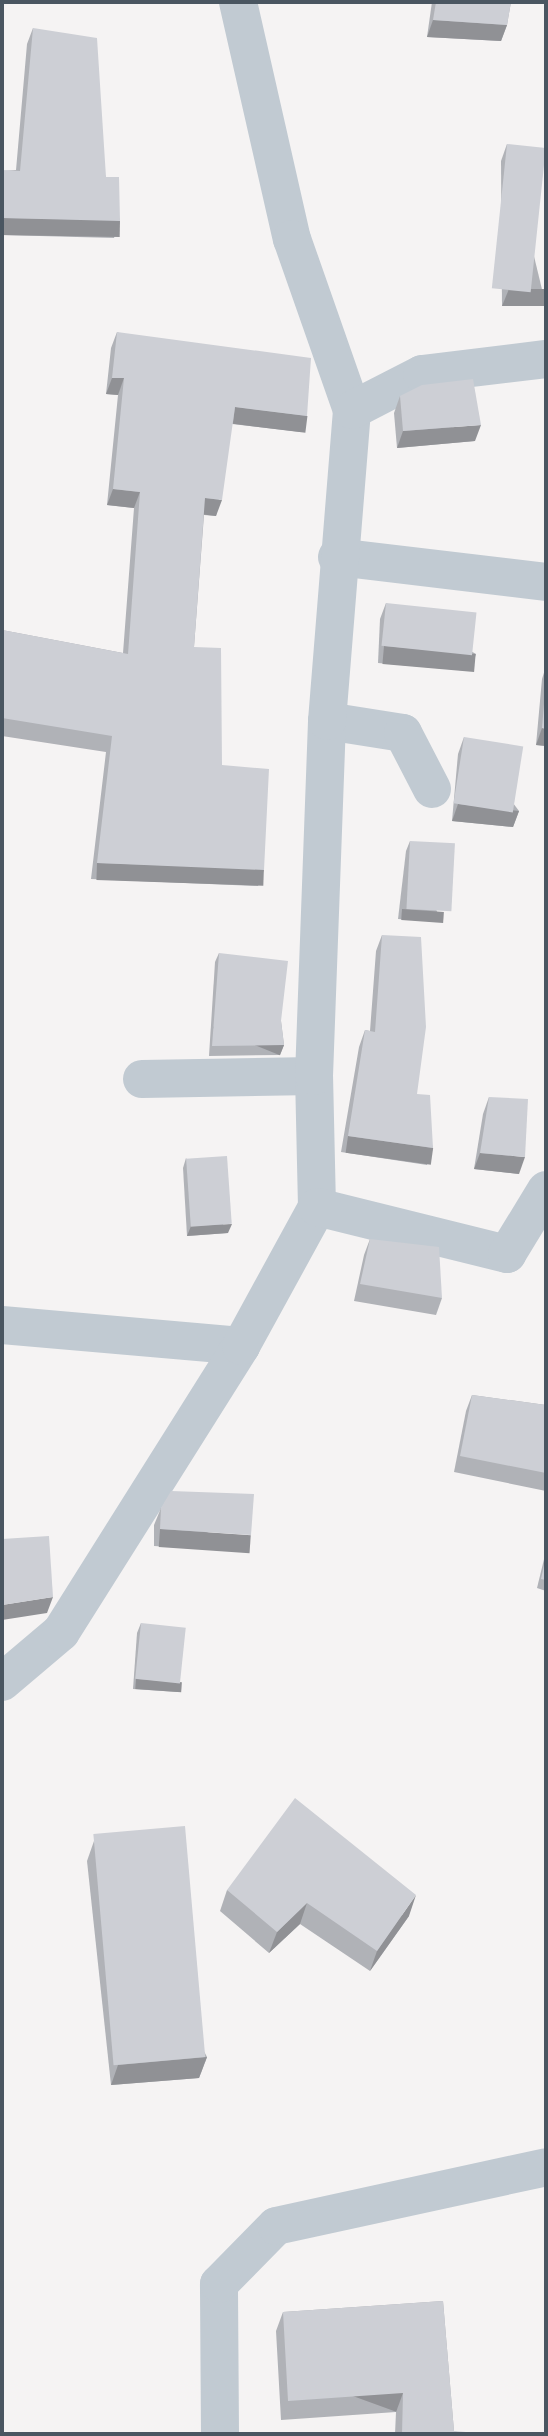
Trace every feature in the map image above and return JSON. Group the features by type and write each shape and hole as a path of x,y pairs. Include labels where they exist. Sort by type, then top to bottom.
{"street":[{"path":"2,1682 61,1632 241,1346 317,1207 314,1076 327,721 337,557 352,410 292,239 238,2"},
{"path":"352,410 422,374 546,359"},
{"path":"337,557 546,582"},
{"path":"327,721 403,733 432,789"},
{"path":"142,1079 314,1076"},
{"path":"317,1207 507,1254 546,1190"},
{"path":"2,1325 241,1346"},
{"path":"220,2434 219,2284 276,2226 546,2167"}],"building":[{"path":"436,2 511,2 507,25 433,20"},
{"path":"33,28 97,38 106,177 119,177 120,221 2,218 2,170 20,171"},
{"path":"507,144 546,148 531,292 492,288"},
{"path":"117,332 311,358 307,416 235,407 222,500 205,498 194,647 221,648 222,765 269,769 264,870 97,863 112,736 2,718 2,630 128,654 140,492 113,489 124,378 112,378"},
{"path":"473,379 481,425 403,431 400,396 422,385"},
{"path":"386,603 477,613 472,655 382,646"},
{"path":"546,680 546,729 542,728"},
{"path":"464,737 523,746 513,813 454,803"},
{"path":"410,841 455,843 451,911 406,909"},
{"path":"382,935 421,937 426,1027 417,1094 430,1095 433,1148 348,1136 365,1030 375,1032"},
{"path":"219,953 288,961 281,1021 284,1045 212,1046"},
{"path":"489,1097 528,1099 525,1157 480,1153"},
{"path":"227,1156 232,1224 191,1227 186,1159"},
{"path":"370,1239 439,1247 442,1298 360,1284"},
{"path":"472,1395 546,1405 546,1473 460,1456"},
{"path":"171,1491 254,1494 251,1535 160,1529 161,1508"},
{"path":"49,1536 53,1597 2,1605 2,1539"},
{"path":"546,1556 546,1580 541,1579"},
{"path":"141,1623 186,1628 180,1683 135,1679"},
{"path":"295,1798 416,1895 377,1951 307,1903 277,1932 227,1890"},
{"path":"185,1826 205,2057 114,2065 93,1834"},
{"path":"443,2301 454,2431 466,2432 465,2434 402,2434 403,2393 288,2401 283,2312"}]}
